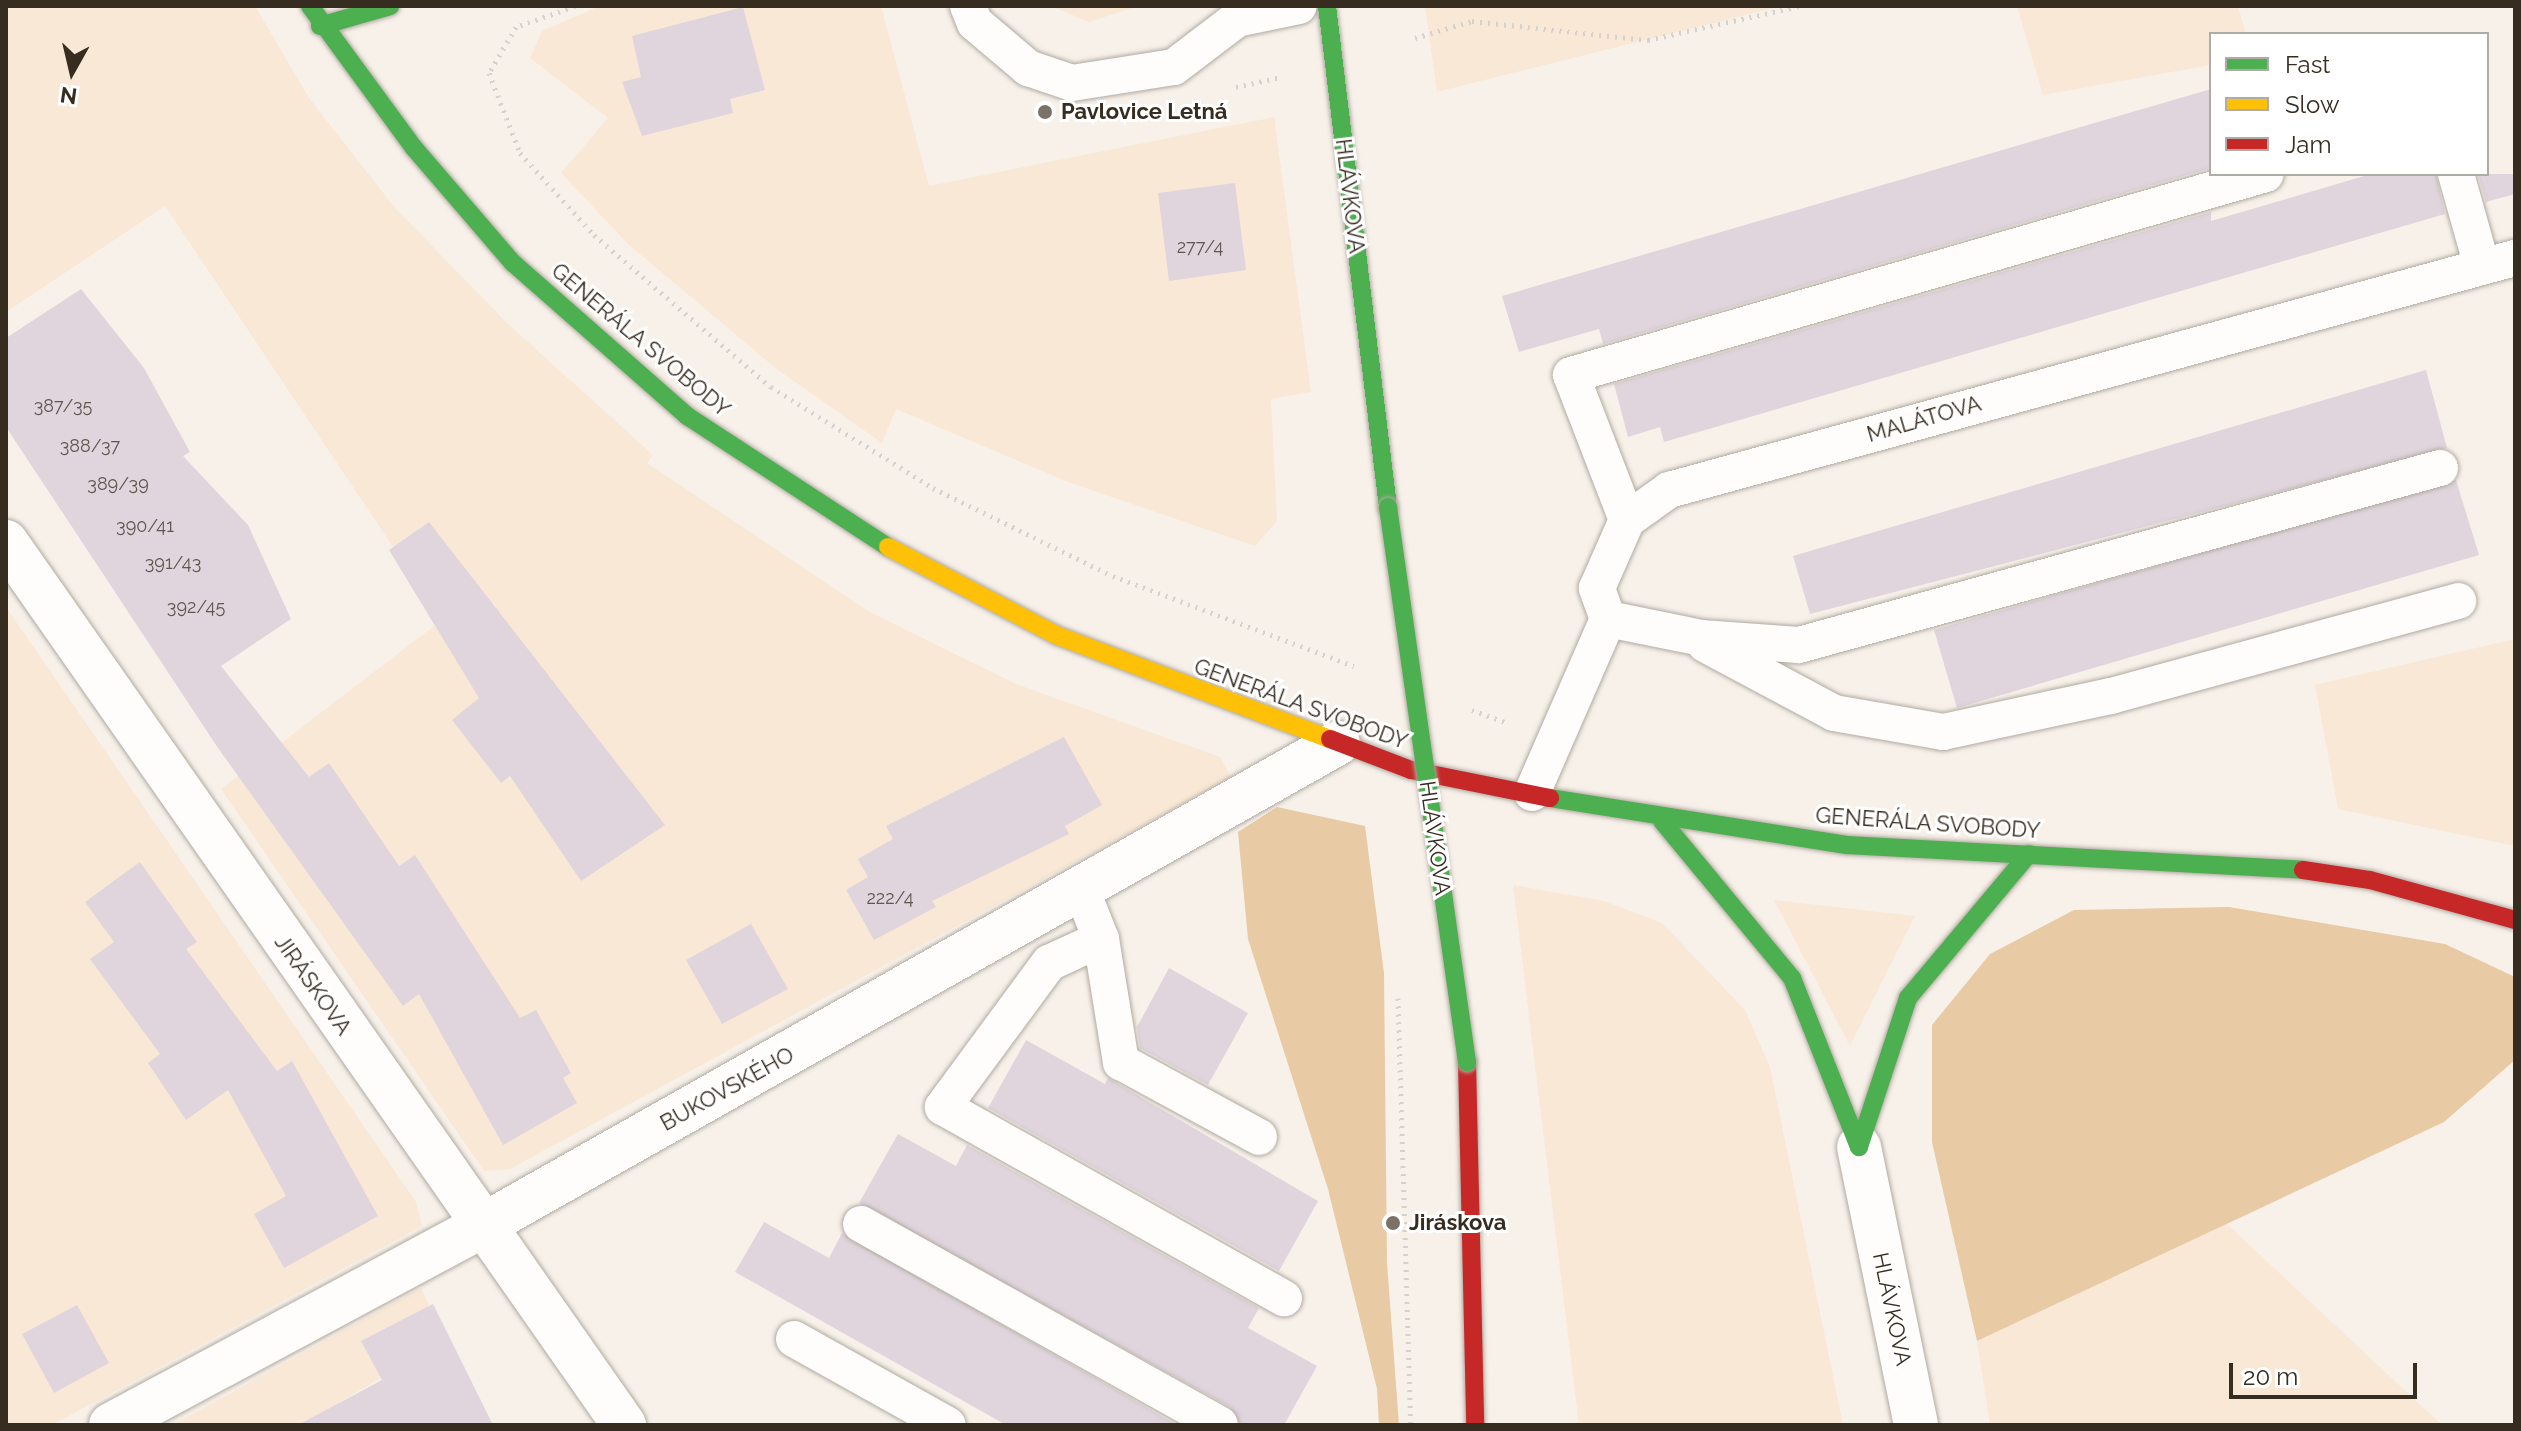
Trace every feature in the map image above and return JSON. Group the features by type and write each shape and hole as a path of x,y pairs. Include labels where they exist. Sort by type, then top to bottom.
{"main road":[{"name":"GENERÁLA SVOBODY","path":"310,6 320,26 513,263 687,416 857,531 1056,635 1411,770 1662,821 1847,845 2270,865 2370,880 2515,920"},
{"path":"320,26 390,6"},
{"name":"HLÁVKOVA","path":"1327,6 1388,507 1467,1062 1475,1425"},
{"path":"1662,821 1792,978 1859,1147"},
{"path":"1859,1147 1908,998 2029,854"}],"street":[{"name":"HLÁVKOVA","path":"1334,63 1349,6"},
{"name":"JIRÁSKOVA","path":"6,542 480,1227 624,1425"},
{"name":"BUKOVSKÉHO","path":"111,1425 480,1227 1082,891 1338,743"},
{"name":"HLÁVKOVA","path":"1859,1147 1916,1425"}],"lane":[{"path":"968,6 975,23 1028,68 1072,83 1174,67 1237,19 1299,6"},
{"path":"1532,793 1608,619 1597,588 1627,520 1571,375 2259,176"},
{"path":"2457,176 2498,260"},
{"name":"MALÁTOVA","path":"1627,520 1669,490 2498,260"},
{"path":"1608,619 1689,636 1799,645 2440,468"},
{"path":"1689,636 1834,713 1943,732 2111,696 2458,601"},
{"path":"1082,891 1101,939 1121,1062 1259,1137"},
{"path":"1101,939 1049,963 943,1107 1284,1298"},
{"path":"861,1224 1220,1425"},
{"path":"794,1339 948,1425"}],"path":[{"path":"575,6 516,27 489,73 520,153 594,235 771,387 933,488 1099,570 1364,669"},
{"path":"1415,38 1472,21 1648,40 1800,6"},
{"path":"1464,707 1507,723"},
{"path":"1399,981 1411,1425"}],"shaded area":[{"path":"6,6 255,6 309,98 395,208 507,323 653,455 647,463 868,611 1016,684 1220,757 1231,777 510,1169 484,1171 221,789 442,620 165,206 6,312"},
{"path":"600,6 881,6 929,186 1274,117 1311,392 1271,399 1277,521 1255,546 1068,482 896,409 882,443 778,370 629,245 561,173 608,118 530,58 542,31"},
{"path":"1051,6 1138,6 1089,22"},
{"path":"1425,6 1782,6 1437,92"},
{"path":"2017,6 2238,6 2245,32 2209,32 2209,65 2043,95"},
{"path":"6,607 416,1202 422,1226 52,1425 6,1425"},
{"path":"2515,639 2515,846 2338,809 2315,685"},
{"path":"1277,807 1365,826 1384,973 1387,1263 1399,1425 1379,1425 1377,1389 1328,1189 1248,939 1238,832"},
{"path":"1513,885 1604,901 1662,923 1745,1010 1770,1067 1843,1425 1579,1425"},
{"path":"1774,900 1915,916 1850,1046"},
{"path":"2229,907 2445,944 2515,977 2515,1060 2444,1122 1977,1341 1932,1142 1932,1025 1990,954 2074,910"},
{"path":"2227,1224 2442,1425 1990,1425 1977,1341"},
{"path":"421,1288 429,1305 381,1378 328,1409 337,1425 173,1425"}],"building":[{"path":"743,7 765,90 730,99 733,113 642,136 622,82 641,77 632,36"},
{"path":"2209,90 2209,169 1603,344 1599,329 1519,352 1502,296"},
{"path":"2515,174 2515,194 2486,202 2479,176"},
{"path":"2364,176 2436,176 2445,214 1664,442 1660,427 1628,437 1614,384 2211,212 2211,221"},
{"path":"1235,183 1246,270 1169,281 1158,193"},
{"path":"81,289 144,368 190,452 183,456 248,525 291,619 221,666 309,777 329,763 399,866 415,855 520,1018 536,1010 571,1073 563,1078 577,1103 503,1145 419,994 403,1006 218,748 6,427 6,338"},
{"path":"2426,370 2447,448 1810,614 1793,556"},
{"path":"2456,480 2479,555 1957,708 1934,630"},
{"path":"429,522 665,825 581,881 510,776 501,783 452,720 479,698 389,550"},
{"path":"1064,737 1102,805 1065,826 1069,834 932,901 936,907 874,940 846,890 868,877 858,859 893,839 886,826"},
{"path":"140,862 197,942 186,949 277,1071 292,1061 378,1216 284,1268 254,1214 286,1196 228,1090 186,1120 148,1063 160,1054 90,959 114,942 85,902"},
{"path":"751,924 788,989 722,1024 686,960"},
{"path":"1169,968 1248,1013 1208,1085 1140,1048 1137,1027"},
{"path":"1026,1040 1105,1084 1108,1078 1318,1201 1279,1271 988,1108"},
{"path":"898,1134 956,1166 967,1145 1259,1308 1248,1328 1317,1366 1284,1425 1241,1425 1230,1407 859,1203"},
{"path":"764,1222 829,1258 842,1233 1177,1425 1006,1425 735,1272"},
{"path":"433,1304 493,1425 298,1425 382,1380 361,1341"},
{"path":"77,1305 109,1363 54,1393 22,1334"}],"traffic: fast":[{"path":"310,6 414,148 513,263 687,416 888,547"},
{"path":"320,26 390,6"},
{"path":"1327,6 1388,507"},
{"path":"1388,507 1467,1062"},
{"path":"1550,798 1847,845 2303,870"},
{"path":"1662,821 1792,978 1859,1147"},
{"path":"1859,1147 1908,998 2029,854"}],"traffic: slow":[{"path":"888,547 1056,635 1330,739"}],"traffic: jam":[{"path":"1330,739 1411,770 1550,798"},
{"path":"2303,870 2370,880 2515,920"},
{"path":"1467,1062 1475,1425"}],"place":[{"name":"Pavlovice Letná","path":"1045,112"},
{"name":"Jiráskova","path":"1393,1223"}]}
